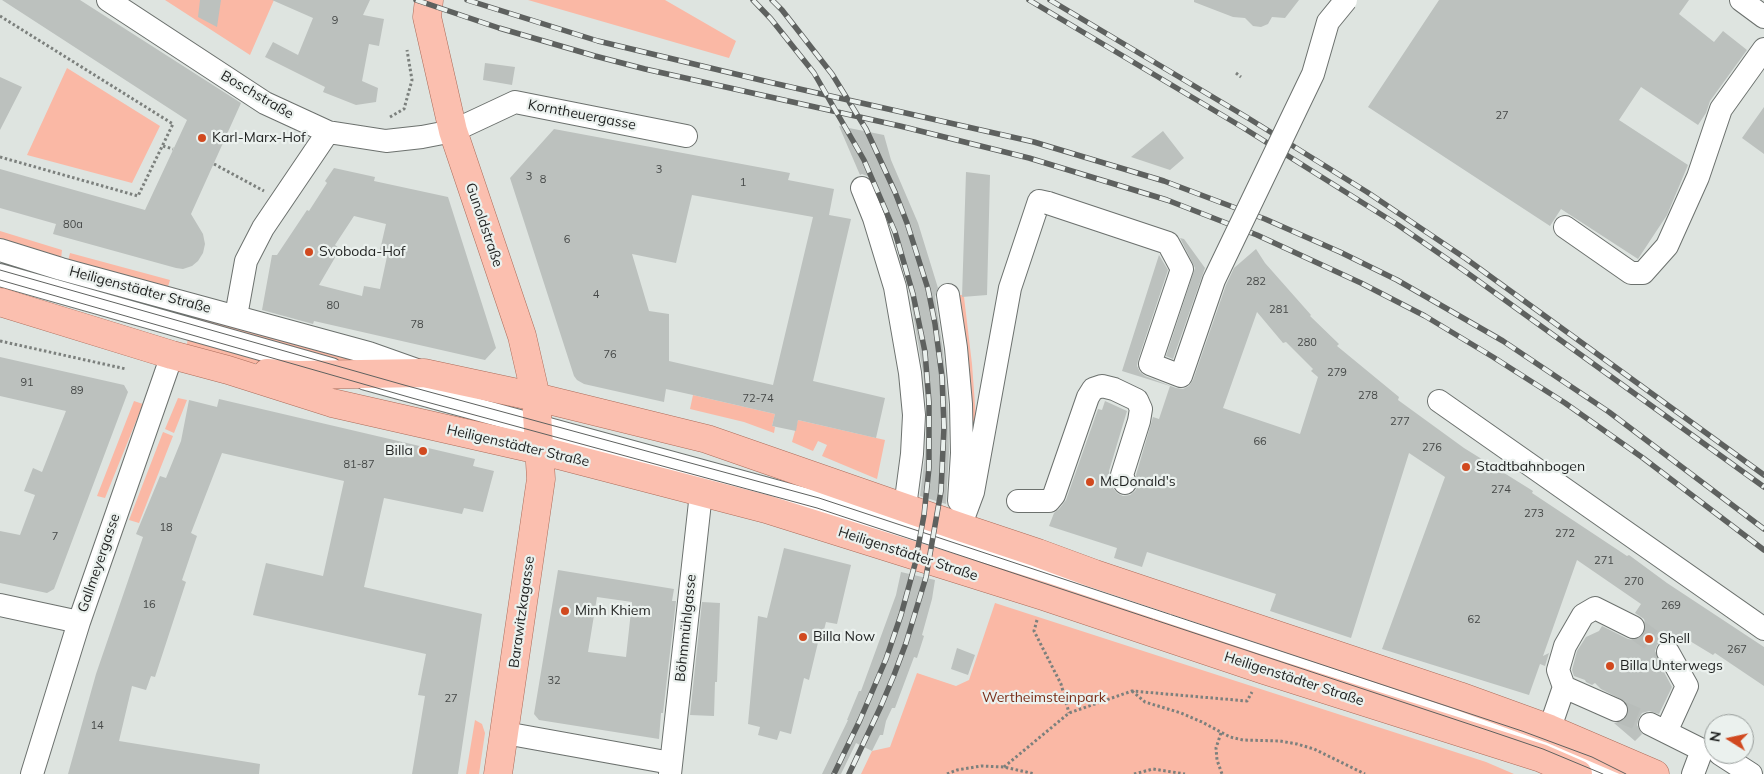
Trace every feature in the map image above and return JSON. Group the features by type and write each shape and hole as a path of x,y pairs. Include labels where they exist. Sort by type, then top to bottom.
{"main road":[{"name":"Gunoldstraße","path":"429,0 427,17 453,131 522,336 536,397 539,438"},
{"name":"Heiligenstädter Straße","path":"0,302 172,355 228,370 332,404 539,438 701,493 766,509 956,548 1281,638 1460,696 1545,743 1578,774"},
{"name":"Heiligenstädter Straße","path":"228,370 298,375 424,372 707,439 904,507 956,548 1545,743 1655,774"},
{"name":"Barawitzkagasse","path":"498,774 541,479 539,438"}],"street":[{"name":"Boschstraße","path":"108,0 265,103 328,132 386,142 453,131"},
{"path":"956,548 973,492 1010,288 1039,201 1168,243 1182,269 1150,364 1181,376 1214,280 1313,74 1328,22 1346,0"},
{"path":"1740,0 1764,17"},
{"path":"1565,226 1631,273 1643,273 1667,246 1698,177 1721,109 1764,50"},
{"name":"Korntheuergasse","path":"453,131 515,102 686,136"},
{"path":"236,316 246,261 263,228 328,132"},
{"path":"862,188 874,218 895,287 910,373 914,416 912,454 904,507"},
{"name":"Heiligenstädter Straße","path":"0,250 61,269 369,353 424,372"},
{"path":"0,275 347,374 539,438 827,505 956,548"},
{"path":"948,295 956,348 961,404 962,453 956,548"},
{"name":"Gallmeyergasse","path":"32,774 79,622 172,355"},
{"path":"1018,501 1048,500 1054,495 1088,397 1093,389 1102,386 1137,400 1141,409 1122,475 1124,483"},
{"path":"1439,401 1764,630"},
{"name":"Böhmmühlgasse","path":"505,733 670,768 701,493"},
{"path":"0,605 79,622"},
{"path":"1615,774 1545,743 1564,687 1558,670 1565,646 1583,615 1595,608 1633,627"},
{"path":"1668,652 1687,686 1658,728 1704,748"},
{"path":"1564,687 1616,710"},
{"path":"1693,774 1704,761"},
{"path":"1733,764 1751,774"}],"path":[{"path":"0,16 173,124 138,196 0,157"},
{"path":"1236,73 1241,77"},
{"path":"390,118 404,109 412,80"},
{"path":"163,146 173,149"},
{"path":"214,164 282,201"},
{"path":"0,341 126,369 135,366"},
{"path":"1037,616 1034,630 1061,684 1069,713"},
{"path":"1004,767 1069,713 1132,691 1247,701 1254,688"},
{"path":"1132,691 1145,702 1195,718 1221,733 1243,740 1280,741 1297,744 1314,749 1365,774"},
{"path":"1221,733 1216,748 1217,760 1222,774"},
{"path":"947,774 981,766 1004,767 1035,774"},
{"path":"1134,774 1153,769 1186,774"}],"green space":[{"path":"165,0 274,0 250,55"},
{"path":"528,0 665,0 736,41 729,58"},
{"path":"67,68 160,126 132,183 27,155"},
{"path":"0,231 62,250 61,259 0,241"},
{"path":"70,253 170,280 167,290 68,261"},
{"path":"953,295 962,295 964,297 972,364 977,432 969,433"},
{"path":"195,314 382,361 352,366 193,320"},
{"path":"188,339 262,361 262,363 248,363 186,347"},
{"path":"693,395 775,414 772,426 775,427 774,433 744,422 690,409"},
{"path":"178,398 187,400 174,433 165,429"},
{"path":"134,401 143,404 105,498 97,496"},
{"path":"798,420 885,440 877,479 822,456 827,445 818,441 813,451 792,442"},
{"path":"163,432 173,436 139,523 129,520"},
{"name":"Wertheimsteinpark","path":"995,603 1486,762 1514,774 861,774 872,751 890,747 917,673 956,686 969,680"},
{"path":"475,720 482,724 485,733 479,774 466,774"}],"building":[{"name":"Karl-Marx-Hof","path":"2,0 80,0 241,103 191,214 203,234 205,244 203,253 192,266 183,269 176,268 53,234 56,224 0,208 0,169 145,210 187,120"},
{"path":"200,0 221,0 217,27 198,17"},
{"path":"272,0 370,0 363,15 384,19 379,46 369,44 362,81 378,88 376,102 356,105 323,92 325,87 265,57 273,42 298,55 313,18"},
{"path":"1194,0 1299,0 1285,18 1272,17 1268,24 1261,27 1253,26 1245,18 1233,17 1194,2"},
{"path":"1439,0 1689,0 1679,14 1714,42 1723,31 1747,50 1710,101 1706,113 1698,125 1641,87 1619,120 1688,165 1667,215 1638,259 1561,209 1550,226 1368,107"},
{"path":"485,63 515,67 512,85 483,80"},
{"path":"0,77 22,87 0,130"},
{"path":"1764,107 1764,154 1742,138"},
{"path":"839,126 884,135 891,160 918,223 938,288 935,297 943,350 948,405 949,453 946,504 920,496 925,456 927,414 911,290 910,294 887,214 874,183 870,177 860,175"},
{"path":"554,129 790,173 788,180 834,189 829,215 851,219 813,381 885,398 876,438 798,420 796,431 772,426 775,414 666,389 664,402 584,384 577,380 574,376 510,178","holes":["692,195 813,217 773,385 669,361 669,314 649,311 632,254 676,263"]},
{"path":"1163,131 1184,158 1170,170 1131,157"},
{"path":"334,168 375,177 374,181 448,197 496,348 485,360 314,321 313,324 262,310 272,255 277,255 307,210 309,211 327,183 325,181","holes":["354,216 386,224 380,250 388,252 380,289 364,286 362,296 319,285 340,249 335,245"]},
{"path":"966,172 990,175 987,295 962,297"},
{"path":"1180,238 1184,239 1205,268 1173,359 1166,356 1195,268"},
{"path":"1256,249 1265,263 1310,316 1339,344 1337,346 1399,397 1398,400 1464,448 1533,491 1532,493 1627,556 1629,555 1667,583 1764,647 1764,686 1715,653 1713,655 1680,635 1676,642 1669,639 1662,640 1657,645 1655,651 1660,664 1658,667 1664,672 1672,687 1659,714 1649,711 1642,713 1637,725 1642,734 1635,741 1614,723 1623,721 1628,716 1629,708 1626,702 1601,689 1595,683 1592,685 1574,676 1572,670 1577,651 1586,637 1599,631 1602,626 1628,639 1641,638 1646,626 1644,619 1635,613 1641,604 1577,560 1543,656 1549,653 1545,666 1540,664 1529,695 1382,649 1445,477 1409,453 1351,638 1270,611 1276,594 1147,552 1142,567 1114,558 1117,548 1049,526 1054,513 1066,500 1098,409 1102,410 1105,401 1127,411 1109,471 1113,488 1123,496 1130,495 1138,486 1136,475 1153,417 1159,419 1170,386 1122,371 1159,255 1168,270 1137,366 1145,376 1176,388 1183,389 1189,386 1193,380 1226,285 1234,268","holes":["1257,312 1283,343 1286,342 1313,369 1311,371 1318,377 1300,434 1223,408"]},
{"path":"0,357 124,385 128,392 54,589 47,593 0,583 0,531 20,535 35,495 24,491 33,468 42,472 66,411 0,396"},
{"path":"219,399 475,459 473,466 494,471 483,512 464,508 462,514 384,498 364,587 482,614 458,774 412,774 425,696 418,695 426,654 253,615 266,563 323,576 344,481 222,453 191,533 197,536 182,580 186,582 155,677 151,676 146,690 132,686 119,741 260,764 259,774 68,774 96,674 143,537 136,534 160,476 166,478 181,441 189,400 217,407"},
{"path":"784,548 851,565 837,624 826,622 824,630 821,630 809,680 804,678 791,734 780,731 777,740 758,735 760,727 748,724 758,616 767,618"},
{"path":"558,570 674,589 672,601 676,601 659,739 539,720 534,714","holes":["597,597 632,602 626,657 588,652"]},
{"path":"901,572 935,580 922,635 924,636 917,658 914,657 895,708 892,708 886,721 883,735 880,735 872,751 856,743 841,774 822,774 848,720 859,691 861,691 896,595"},
{"path":"702,602 720,603 714,716 690,715"},
{"path":"957,648 975,655 968,675 951,669"}],"tunnel":[{"path":"1633,627 1668,652"},
{"path":"1616,710 1650,724"}],"tram line":[{"path":"0,270 404,385 819,498 1522,731 1592,757 1626,774"},
{"path":"0,280 412,398 817,508 1490,731 1543,749 1603,774"}],"railway":[{"path":"416,0 499,28 645,69 900,126 1029,158 1167,200 1257,235 1361,283 1425,316 1493,357 1565,403 1643,458 1764,550"},
{"path":"467,0 598,41 1034,142 1164,181 1265,219 1340,252 1397,280 1503,341 1609,412 1764,529"},
{"path":"753,0 771,19 814,73 864,160 895,232 913,294 925,352 929,402 929,468 924,515 915,564 901,615 886,659 834,774"},
{"path":"772,0 832,74 866,129 895,192 928,289 942,377 944,427 941,491 926,577 894,675 849,774"},
{"path":"1029,0 1242,127 1398,225 1764,487"},
{"path":"1050,0 1248,118 1367,192 1465,258 1764,475"}],"place":[{"name":"Karl-Marx-Hof","path":"202,138"},
{"name":"Svoboda-Hof","path":"309,252"},
{"name":"Billa","path":"423,451"},
{"name":"Stadtbahnbogen","path":"1466,467"},
{"name":"McDonald's","path":"1090,482"},
{"name":"Minh Khiem","path":"565,611"},
{"name":"Billa Now","path":"803,637"},
{"name":"Shell","path":"1649,639"},
{"name":"Billa Unterwegs","path":"1610,666"}]}
